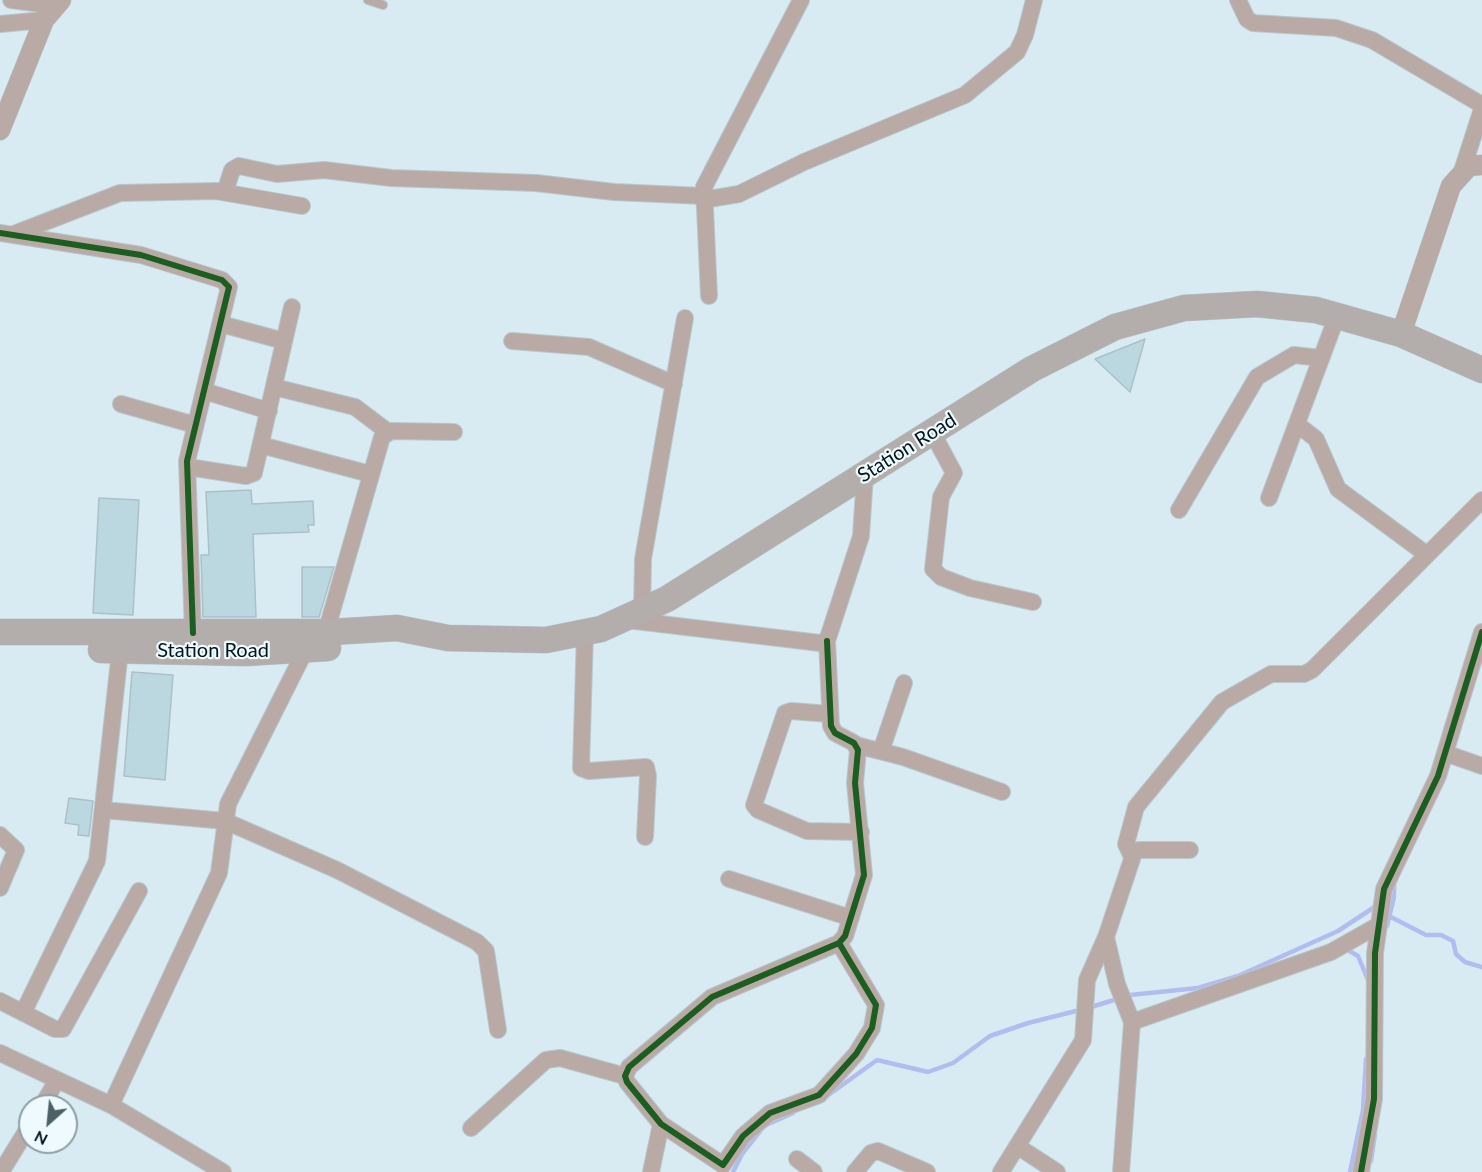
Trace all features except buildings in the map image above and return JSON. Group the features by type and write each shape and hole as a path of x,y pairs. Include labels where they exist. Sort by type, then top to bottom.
{"main road":[{"name":"Station Road","path":"0,632 193,633 407,643 425,635 546,640 585,632 667,600 1032,369 1115,327 1184,308 1257,304 1316,310 1401,334 1482,370"},
{"name":"Station Road","path":"0,646 246,653 312,638"}],"street":[{"path":"11,0 54,9"},
{"path":"709,296 705,184 801,0"},
{"path":"225,192 232,170 239,166 277,174 324,170 391,178 536,183 704,203 739,194 808,160 965,95 1017,52 1025,35 1034,0"},
{"path":"1239,4 1247,19 1262,25 1336,28 1372,40 1482,107 1461,174"},
{"path":"0,24 54,9"},
{"path":"0,130 54,9"},
{"path":"1401,334 1451,186 1469,166 1482,165"},
{"path":"7,234 120,193 225,192 302,206"},
{"path":"7,234 141,255 222,280 229,290 195,425 188,467 193,633"},
{"path":"188,467 251,475 256,471 292,308"},
{"path":"1269,498 1337,316"},
{"path":"685,318 632,615 820,643 827,641"},
{"path":"221,324 284,341"},
{"path":"512,341 589,347 674,384"},
{"path":"1179,510 1257,377 1294,355 1321,358"},
{"path":"274,387 355,407 388,432 454,432"},
{"path":"204,391 269,411"},
{"path":"121,404 195,425"},
{"path":"1296,424 1316,439 1338,489 1426,554"},
{"path":"111,1105 219,873 228,804 312,638 380,442 388,432"},
{"path":"932,432 954,473 941,497 933,569 941,577 970,588 1033,602"},
{"path":"261,445 370,474"},
{"path":"866,474 861,536 827,641 830,714 833,731 856,745 881,751 1002,792"},
{"path":"1132,857 1126,844 1136,807 1222,702 1271,674 1304,674 1312,670 1482,500"},
{"path":"585,632 581,768 589,771 646,767 648,776 645,837"},
{"path":"1361,1172 1374,1100 1377,926 1384,889 1438,776 1482,632"},
{"path":"23,1013 96,866 120,651"},
{"path":"881,751 904,683"},
{"path":"830,714 790,711 785,713 754,805 758,810 807,831 861,832"},
{"path":"625,1076 629,1067 712,997 839,943 845,936 864,875 855,783 856,745"},
{"path":"1445,753 1482,766"},
{"path":"103,810 225,821 337,870 477,942 486,951 498,1030"},
{"path":"0,835 16,850 0,888"},
{"path":"1001,1172 1081,1044 1085,1029 1087,980 1106,937 1132,857 1139,850 1190,850"},
{"path":"729,879 851,918"},
{"path":"0,1001 55,1029 63,1029 139,891"},
{"path":"1132,1022 1331,952 1377,926"},
{"path":"1106,937 1117,984 1132,1022 1120,1172"},
{"path":"471,1128 546,1060 560,1058 625,1076 661,1125 723,1165 743,1136 770,1113 819,1095 856,1054 872,1028 876,1005 839,943"},
{"path":"0,1053 111,1105 223,1172"},
{"path":"49,1094 57,1080"},
{"path":"651,1172 661,1125"},
{"path":"1,1172 18,1144"},
{"path":"1017,1146 1056,1172"},
{"path":"855,1172 871,1153 878,1151 927,1172"},
{"path":"796,1159 814,1172"}],"lane":[{"path":"368,0 383,5"}],"waterway":[{"path":"1387,926 1394,897 1394,881"},
{"path":"1088,1008 1130,995 1198,988 1238,976 1338,931 1376,906"},
{"path":"1389,916 1426,935 1441,935 1453,941 1456,954 1465,962 1482,967"},
{"path":"1346,949 1358,956 1368,980"},
{"path":"827,1096 877,1060 928,1072 953,1063 990,1036 1028,1023 1080,1010"},
{"path":"1350,1172 1363,1110 1366,1059"},
{"path":"733,1172 742,1154 764,1126 793,1113"},
{"path":"1371,1161 1375,1134"}],"cycle path":[{"path":"0,233 141,255 222,280 229,287 187,461 193,633"},
{"path":"1361,1172 1374,1099 1375,953 1384,889 1438,776 1482,632"},
{"path":"827,641 831,726 835,733 854,743 858,750 855,783 864,875 845,936 839,943 712,997 629,1067 625,1076 627,1082 661,1124 723,1165 743,1136 770,1113 819,1095 856,1054 872,1028 876,1005 839,943"}]}
